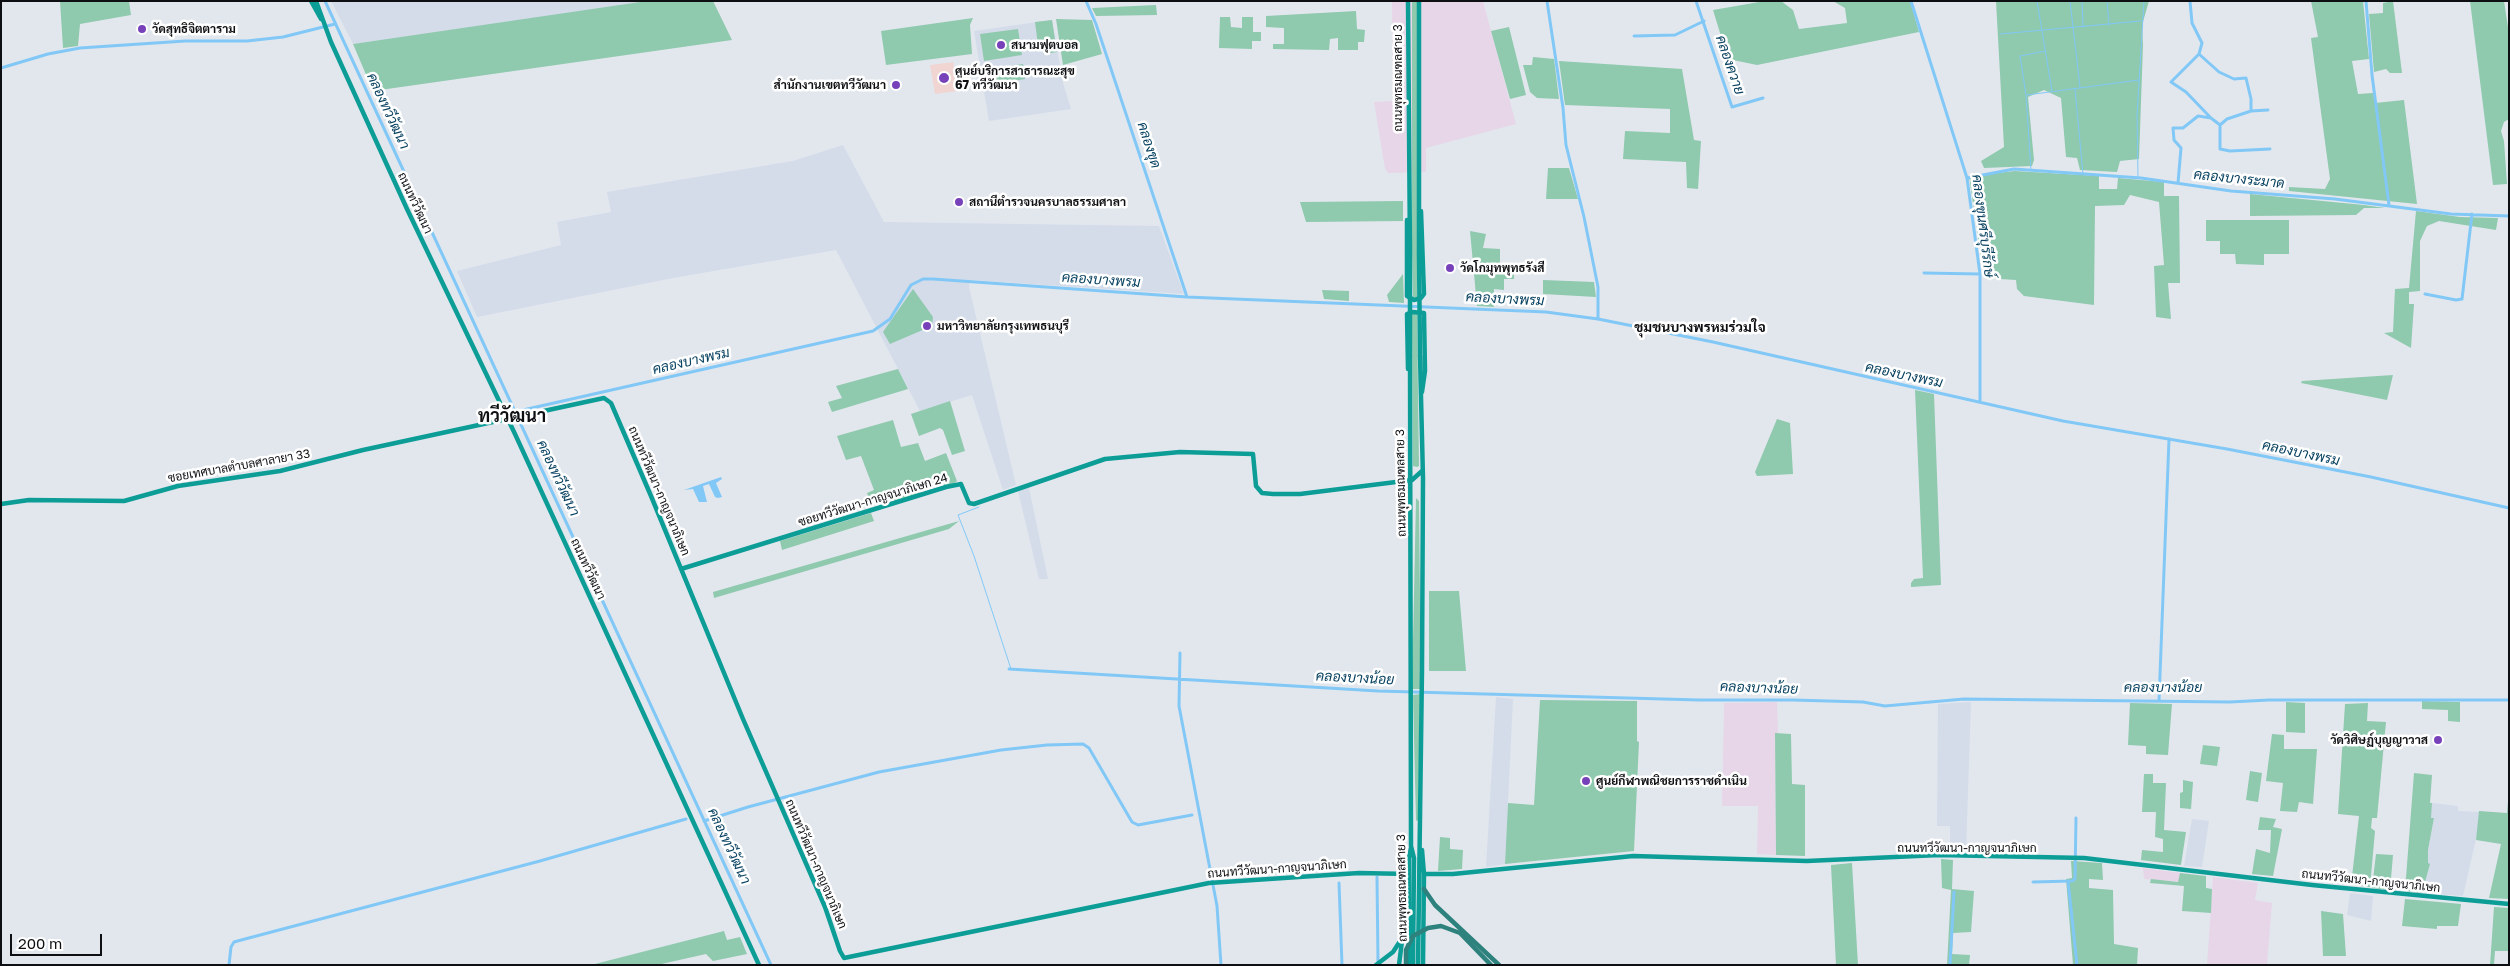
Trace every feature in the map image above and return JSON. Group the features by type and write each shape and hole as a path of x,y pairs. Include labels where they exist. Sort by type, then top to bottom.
{"main road":[{"name":"ถนนทวีวัฒนา","path":"311,1 324,24 457,318 510,419 759,965"},
{"name":"ถนนทวีวัฒนา","path":"316,1 324,24"},
{"name":"ถนนพุทธมณฑลสาย 3","path":"1408,1 1412,467 1411,846 1414,858 1418,965"},
{"name":"ถนนพุทธมณฑลสาย 3","path":"1413,965 1421,846 1422,709 1423,478 1420,356 1419,1"},
{"path":"1409,201 1406,235 1406,296 1414,300 1422,298 1424,294 1424,233 1419,200"},
{"path":"1410,397 1406,318 1407,314 1416,311 1424,312 1425,315 1425,382 1421,398"},
{"name":"ถนนทวีวัฒนา-กาญจนาภิเษก","path":"510,419 600,398 608,400 651,496 776,796 823,902 844,958 1209,883 1359,873 1410,874"},
{"name":"ซอยเทศบาลตำบลศาลายา 33","path":"1,504 30,500 124,501 178,486 280,471 363,450 510,419"},
{"name":"ซอยทวีวัฒนา-กาญจนาภิเษก 24","path":"681,569 946,487 961,484 969,503 974,504 1102,459 1180,452 1253,454 1256,486 1262,493 1268,494 1300,494 1412,480"},
{"path":"1412,467 1422,469"},
{"path":"1412,480 1422,469"},
{"path":"1412,489 1423,478"},
{"path":"1412,498 1417,496 1423,499"},
{"path":"1412,820 1416,822 1421,820"},
{"path":"1407,965 1411,846"},
{"path":"1421,846 1424,874 1423,965"},
{"name":"ถนนทวีวัฒนา-กาญจนาภิเษก","path":"1424,874 1453,874 1627,856 1807,861 1939,855 2083,858 2325,886 2509,904"},
{"path":"1424,890 1435,905 1499,965"},
{"path":"1407,965 1406,950 1413,936 1428,928 1441,926 1460,933 1491,965"},
{"path":"1376,965 1393,952 1408,929"},
{"path":"1399,965 1402,939"}],"shaded area":[{"path":"331,1 663,1 353,44"},
{"path":"1392,1 1483,1 1516,124 1426,148 1426,172 1388,173 1385,169 1374,102 1393,101"},
{"path":"1052,20 1063,83 1071,109 989,121 974,31"},
{"name":"ศูนย์บริการสาธารณะสุข 67 ทวีวัฒนา","path":"953,62 958,91 935,94 930,65"},
{"name":"มหาวิทยาลัยกรุงเทพธนบุรี","path":"843,145 884,222 1159,226 1184,294 970,280 969,287 1016,485 1003,490 972,395 920,411 836,250 673,278 477,317 457,271 561,245 557,222 611,212 607,192 793,161"},
{"path":"1029,488 1048,579 1039,579 1018,491"},
{"path":"1496,697 1513,699 1505,864 1486,867"},
{"path":"1777,702 1778,733 1775,733 1776,855 1757,854 1758,806 1722,806 1724,703"},
{"path":"1971,702 1966,852 1950,851 1950,826 1937,826 1938,704"},
{"path":"2432,803 2458,806 2458,811 2479,812 2478,830 2463,896 2422,893 2430,864 2428,864 2428,850 2434,819 2430,818"},
{"path":"2192,819 2209,821 2202,867 2184,866"},
{"path":"2143,868 2180,873 2179,882 2144,879"},
{"path":"2213,877 2258,883 2255,900 2272,903 2267,965 2207,965"},
{"path":"2350,893 2373,896 2371,921 2347,915"}],"green space":[{"path":"60,1 129,1 131,15 80,24 78,46 63,48"},
{"path":"647,1 713,1 732,40 373,91 353,44"},
{"path":"1412,1 1417,1 1417,297 1413,297 1412,248"},
{"path":"1765,1 1781,1 1793,10 1799,29 1847,23 1845,8 1833,1 1910,1 1919,32 1757,65 1728,59 1713,10"},
{"path":"1996,1 2149,1 2142,25 2139,159 2120,161 2117,172 2080,170 2077,158 2066,157 2061,98 2044,90 2028,97 2034,160 2032,166 1984,168 1981,161 2004,147"},
{"path":"2311,1 2363,1 2369,59 2352,61 2358,94 2373,93 2375,103 2404,100 2417,204 2289,191 2289,187 2325,189 2330,179 2311,38 2318,37"},
{"path":"2393,1 2402,73 2390,73 2386,69 2374,72 2369,14 2383,13 2383,3"},
{"path":"2470,1 2504,1 2509,34 2509,119 2504,122 2501,131 2504,141 2507,184 2493,185"},
{"path":"1156,5 1157,15 1096,16 1092,8"},
{"path":"1356,11 1357,29 1365,30 1364,42 1358,42 1358,50 1338,50 1338,38 1330,39 1329,50 1273,49 1273,44 1284,44 1284,28 1266,27 1266,16"},
{"path":"1220,17 1230,17 1231,27 1242,28 1242,17 1253,17 1253,32 1261,32 1261,41 1252,41 1252,49 1219,48"},
{"path":"973,18 970,25 972,54 886,65 881,31"},
{"path":"1056,19 1092,20 1102,54 1063,65"},
{"path":"1052,20 1057,52 1044,54 1038,45 1035,22"},
{"path":"1509,27 1526,95 1510,99 1491,31"},
{"name":"สนามฟุตบอล","path":"1018,29 1022,55 984,61 980,34"},
{"path":"1533,57 1554,59 1559,99 1537,98 1530,92 1523,65 1532,65"},
{"path":"1559,61 1682,69 1694,140 1701,141 1698,189 1687,188 1686,162 1623,159 1625,131 1670,133 1670,109 1565,105"},
{"path":"1023,64 1025,79 994,84 991,69"},
{"path":"1548,168 1569,168 1578,199 1546,199"},
{"path":"2015,171 2099,176 2099,189 2117,189 2118,178 2164,182 2164,196 2179,196 2180,283 2168,283 2171,319 2156,317 2154,266 2164,265 2159,202 2130,195 2124,205 2095,206 2094,305 2024,296 2017,289 2016,280 1984,278 1969,176"},
{"path":"2250,194 2385,208 2364,208 2356,215 2250,216"},
{"path":"1403,201 1403,221 1306,222 1300,202"},
{"path":"2416,211 2460,217 2498,218 2496,230 2439,221 2427,226 2420,241 2420,291 2409,292 2409,304 2414,304 2411,348 2384,333 2393,332 2395,289 2409,288"},
{"path":"2206,220 2289,220 2289,254 2264,254 2264,265 2236,264 2235,254 2220,254 2220,241 2206,241"},
{"path":"1470,231 1486,234 1483,248 1500,249 1500,265 1514,267 1514,279 1504,279 1504,290 1494,289 1494,307 1477,306"},
{"path":"1403,274 1404,303 1389,302 1387,295"},
{"path":"1543,280 1594,282 1596,297 1543,294"},
{"path":"913,289 933,317 932,326 890,344 883,332"},
{"path":"1322,290 1349,291 1349,301 1324,299"},
{"path":"1412,314 1417,314 1419,466 1417,467 1413,466"},
{"path":"898,369 908,389 832,412 828,402 842,398 836,386"},
{"path":"2393,375 2387,400 2301,383 2302,381"},
{"path":"1915,390 1934,394 1941,585 1911,587 1914,579 1923,578"},
{"path":"950,401 965,451 952,455 943,430 940,428 919,436 911,414"},
{"path":"1777,419 1790,423 1793,474 1757,476 1755,472"},
{"path":"893,420 901,447 918,443 925,461 946,453 957,481 952,485 945,486 942,480 917,488 919,495 895,502 892,494 870,501 867,493 874,490 861,456 846,460 837,436"},
{"path":"1416,498 1419,501 1421,689 1412,689"},
{"path":"871,513 874,521 782,550 780,541"},
{"path":"959,521 949,529 714,598 713,592"},
{"path":"1429,591 1459,591 1466,671 1429,671"},
{"path":"1420,694 1418,820 1416,821 1413,695"},
{"name":"ศูนย์กีฬาพณิชยการราชดำเนิน","path":"1540,700 1637,701 1637,741 1639,742 1634,851 1505,864 1508,803 1534,805"},
{"path":"2422,701 2460,702 2460,722 2448,721 2448,710 2422,709"},
{"path":"2286,702 2305,703 2305,733 2286,732"},
{"path":"2130,703 2172,704 2168,755 2146,754 2146,746 2128,745"},
{"path":"2368,703 2367,721 2386,722 2377,818 2372,818 2371,828 2375,831 2370,887 2351,885 2359,816 2338,814 2345,704"},
{"path":"1775,733 1791,734 1792,784 1805,785 1805,856 1776,855"},
{"path":"2272,734 2284,735 2284,749 2317,749 2313,804 2299,802 2297,812 2280,811 2283,783 2266,781"},
{"path":"2203,745 2220,747 2217,766 2200,764"},
{"path":"2250,771 2262,773 2258,802 2246,800"},
{"path":"2414,773 2432,775 2430,803 2432,803 2431,818 2434,818 2428,850 2428,863 2430,864 2422,893 2405,891"},
{"path":"2144,774 2153,774 2153,783 2166,783 2164,830 2186,832 2181,865 2141,860 2142,850 2163,852 2163,839 2155,837 2156,812 2142,812"},
{"path":"2183,780 2193,782 2191,809 2180,808 2180,793 2183,792"},
{"path":"2508,802 2509,899 2489,898 2501,844 2476,840 2479,811 2507,813"},
{"path":"2260,817 2276,819 2273,827 2282,829 2273,876 2252,874 2256,849 2270,853 2271,830 2258,830"},
{"path":"1440,837 1450,838 1450,849 1463,850 1462,869 1438,871"},
{"path":"2376,854 2393,855 2390,890 2372,888"},
{"path":"1941,859 1953,860 1952,889 1974,891 1971,932 1953,933 1952,954 1970,955 1969,965 1947,965 1951,890 1942,888"},
{"path":"2071,861 2102,863 2103,880 2089,879 2089,888 2113,890 2114,944 2138,948 2137,965 2073,965 2066,879 2072,878"},
{"path":"1852,863 1858,965 1836,965 1831,865"},
{"path":"2180,873 2206,876 2206,888 2212,889 2211,913 2182,911 2184,886 2150,883 2151,879 2178,882"},
{"path":"2405,899 2461,904 2458,926 2437,926 2437,929 2402,926"},
{"path":"2494,907 2509,908 2509,951 2495,951 2494,965 2490,965"},
{"path":"2321,911 2343,914 2346,956 2323,956"},
{"path":"724,931 727,940 740,937 747,954 713,961 706,954 657,965 591,965"}],"water":[{"path":"721,477 722,479 716,483 722,497 715,497 709,484 703,486 707,502 699,502 693,489 684,490"}],"waterway":[{"name":"คลองทวีวัฒนา","path":"325,1 771,965"},
{"name":"คลองขุด","path":"1086,1 1096,24 1187,297"},
{"path":"1547,1 1563,108 1566,145 1584,217 1598,287 1598,319"},
{"name":"คลองควาย","path":"1696,1 1732,107 1763,98"},
{"name":"คลองขุนศรีบุรีรักษ์","path":"1911,1 1967,178 1980,274 1980,402"},
{"path":"2037,1 2052,91"},
{"path":"2070,1 2080,87"},
{"path":"2082,1 2083,27"},
{"path":"2107,1 2109,25"},
{"path":"2138,178 2137,115 2144,1"},
{"path":"2190,1 2192,23 2202,43 2199,54 2171,82 2186,92 2210,117"},
{"path":"2366,1 2372,75 2389,205"},
{"path":"1634,36 1675,35 1704,21"},
{"path":"2000,34 2141,21"},
{"path":"1,68 48,54 80,48 185,41 247,41 283,37 335,24"},
{"path":"2031,171 2026,95 2020,56 2045,51"},
{"path":"2199,54 2219,72 2234,79 2246,78 2251,99 2251,111 2268,110"},
{"path":"2027,95 2139,80"},
{"path":"2075,89 2083,174"},
{"path":"2220,125 2227,119 2251,111"},
{"path":"2178,183 2181,148 2174,140 2173,128 2183,128 2198,116 2211,118 2220,125 2220,149 2230,151 2270,149"},
{"name":"คลองบางระมาด","path":"1967,178 2014,169 2141,178 2231,191 2335,199 2451,214 2509,216"},
{"path":"2425,294 2456,300 2462,299 2472,214"},
{"path":"1924,273 1980,274"},
{"name":"คลองบางพรม","path":"514,412 873,331 890,319 911,285 923,279 933,279 1187,297 1546,312 1598,319 1713,342 2063,421 2227,449 2371,477 2509,508"},
{"path":"2159,701 2169,439"},
{"path":"979,507 958,515 974,556 1011,669"},
{"path":"1180,653 1179,706 1217,906 1221,965"},
{"name":"คลองบางน้อย","path":"1009,669 1378,691 1699,700 1863,702 1885,706 1964,699 2230,702 2269,700 2509,700"},
{"path":"704,821 748,807 879,772 1001,750 1047,745 1083,744 1089,748 1132,822 1138,825 1192,815"},
{"path":"2033,882 2072,881 2075,879 2076,818"},
{"path":"229,965 231,947 234,942 540,861 686,819"},
{"path":"1377,877 1378,963"},
{"path":"2068,881 2077,965"},
{"path":"1339,883 1342,965"},
{"path":"1950,965 1954,892"}],"place":[{"name":"วัดสุทธิจิตตาราม","path":"142,29"},
{"name":"สนามฟุตบอล","path":"1001,45"},
{"name":"ศูนย์บริการสาธารณะสุข 67 ทวีวัฒนา","path":"944,78"},
{"name":"สำนักงานเขตทวีวัฒนา","path":"896,85"},
{"name":"สถานีตำรวจนครบาลธรรมศาลา","path":"959,202"},
{"name":"วัดโกมุทพุทธรังสี","path":"1450,268"},
{"name":"มหาวิทยาลัยกรุงเทพธนบุรี","path":"927,326"},
{"name":"วัดวิศิษฏ์บุญญาวาส","path":"2438,740"},
{"name":"ศูนย์กีฬาพณิชยการราชดำเนิน","path":"1586,781"}],"district":[{"name":"ชุมชนบางพรหมร่วมใจ","path":"1700,328"},
{"name":"ทวีวัฒนา","path":"512,416"}]}
